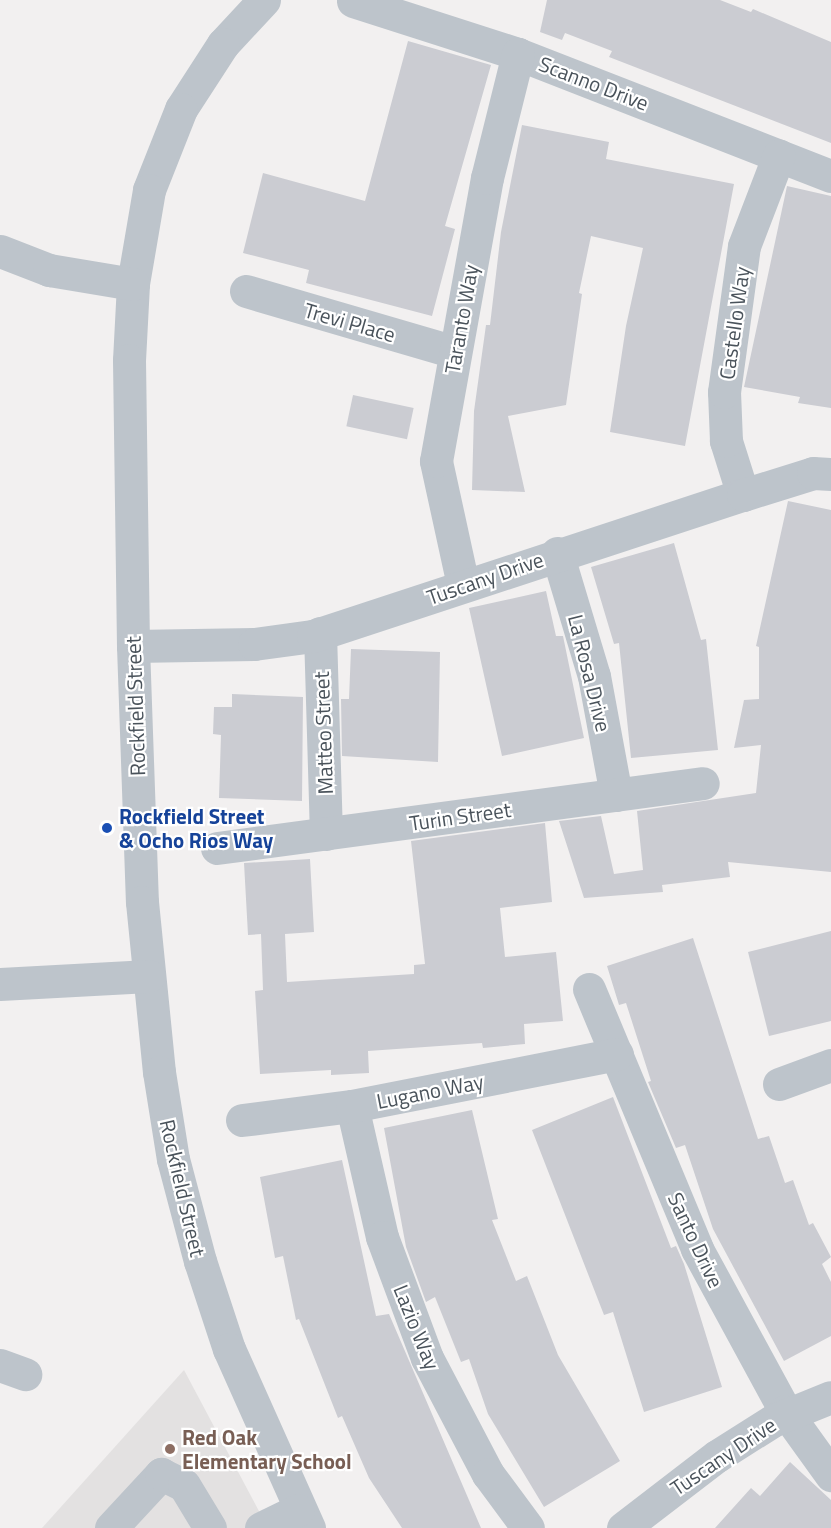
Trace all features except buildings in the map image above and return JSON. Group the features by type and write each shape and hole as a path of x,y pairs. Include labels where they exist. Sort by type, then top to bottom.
{"street":[{"name":"Rockfield Street","path":"264,0 223,44 182,109 149,190 133,284 129,360 133,646 142,902 149,976 173,1159 200,1261 229,1348 303,1519"},
{"name":"Scanno Drive","path":"353,1 518,54 831,176"},
{"name":"Taranto Way","path":"463,585 436,461 487,178 518,54"},
{"name":"Castello Way","path":"743,495 726,441 724,392 744,246 779,155"},
{"path":"0,251 49,270 133,284"},
{"name":"Trevi Place","path":"246,291 454,352"},
{"name":"Tuscany Drive","path":"133,646 254,644 320,633 556,554 813,473 831,474"},
{"name":"La Rosa Drive","path":"556,554 594,676 616,795"},
{"name":"Matteo Street","path":"320,633 326,834"},
{"name":"Turin Street","path":"217,848 703,783"},
{"path":"0,984 149,976"},
{"name":"Santo Drive","path":"589,989 697,1249 787,1415 831,1475"},
{"name":"Lugano Way","path":"242,1120 352,1106 617,1054"},
{"path":"779,1084 831,1065"},
{"name":"Lazio Way","path":"352,1106 382,1237 427,1358 488,1474 528,1528"},
{"name":"Tuscany Drive","path":"623,1528 717,1456 787,1415 831,1397"},
{"path":"111,1528 161,1474 184,1485 210,1528"},
{"path":"261,1528 303,1519"}],"shaded area":[{"name":"Red Oak Elementary School","path":"184,1370 268,1528 42,1528"}],"place":[{"name":"Rockfield Street & Ocho Rios Way","path":"107,828"},
{"name":"Red Oak Elementary School","path":"170,1449"}]}
